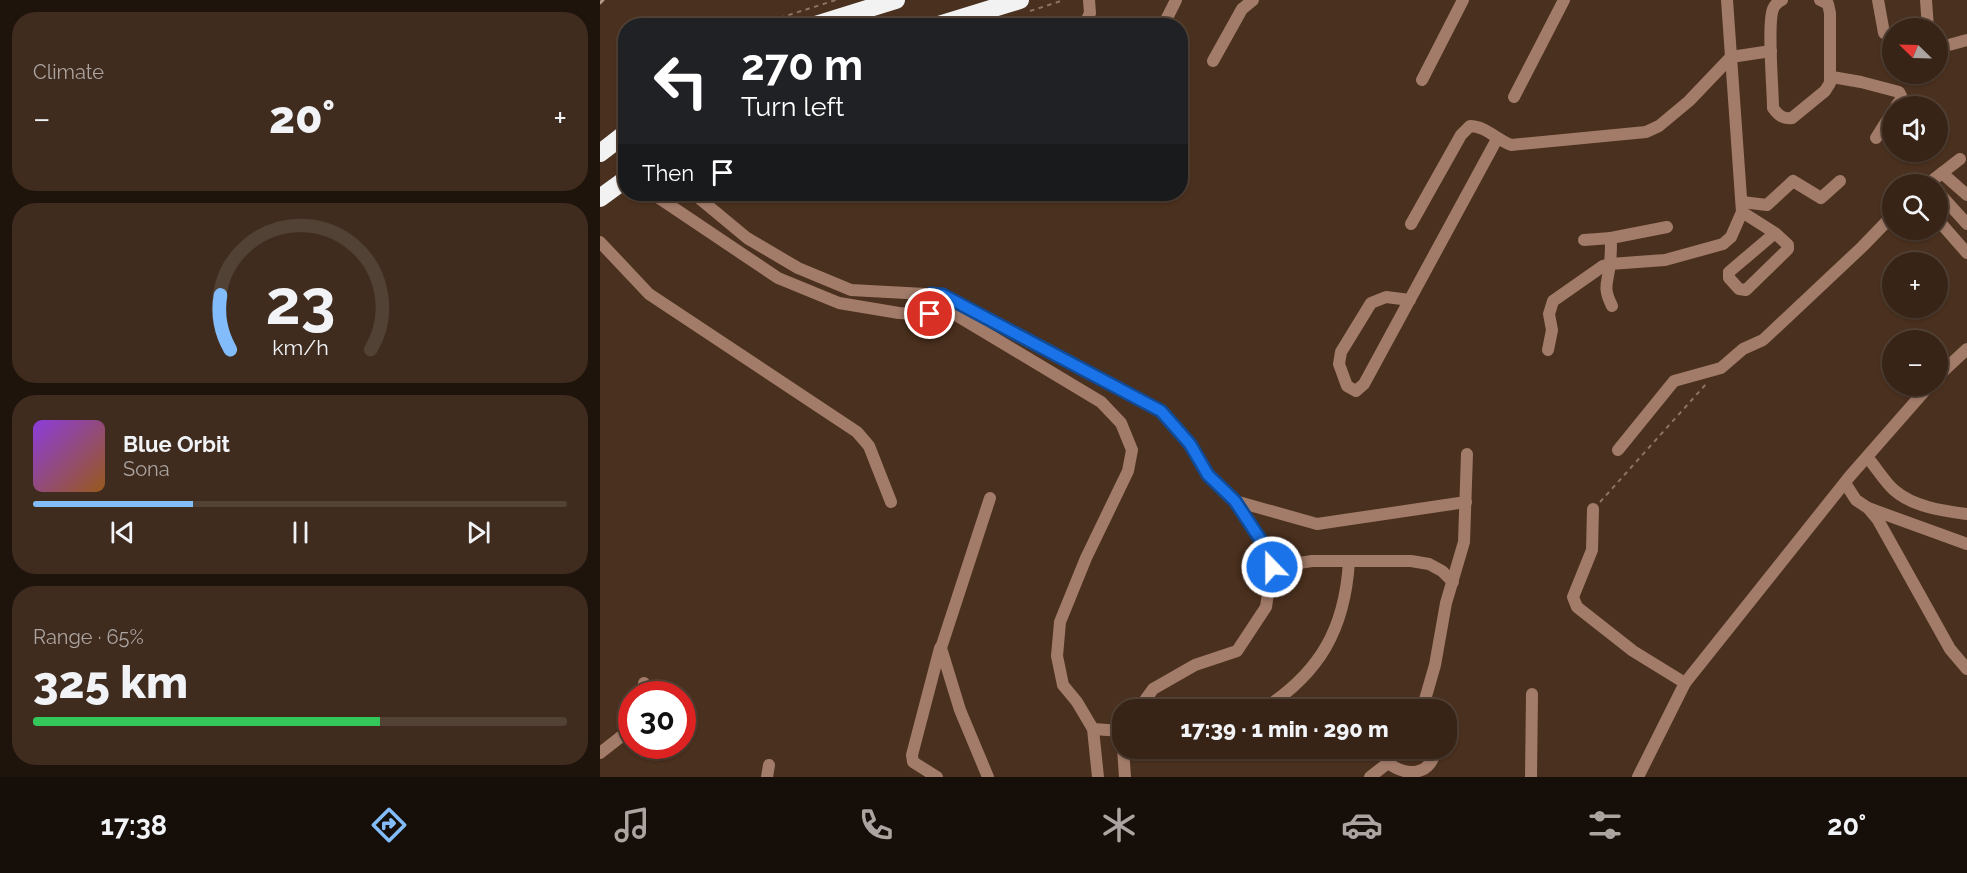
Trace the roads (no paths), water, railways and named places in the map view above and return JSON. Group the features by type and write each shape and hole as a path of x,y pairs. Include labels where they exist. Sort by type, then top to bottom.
{"highway":[{"path":"838,18 896,0"},
{"path":"960,18 1020,0"},
{"path":"600,153 618,139"},
{"path":"600,198 618,185"}],"street":[{"path":"1088,18 1089,0"},
{"path":"1167,18 1176,0"},
{"path":"1212,61 1242,9 1253,0"},
{"path":"1422,80 1463,0"},
{"path":"1514,97 1564,0"},
{"path":"1548,350 1552,330 1549,314 1553,301 1603,266 1665,260 1723,244 1731,237 1742,207 1727,0"},
{"path":"1782,0 1774,6 1771,13 1771,51 1773,108 1785,119 1792,117 1825,91 1832,77 1830,13 1828,4 1820,0"},
{"path":"1878,0 1882,22"},
{"path":"1926,0 1927,18"},
{"path":"1948,45 1967,40"},
{"path":"1411,224 1461,135 1470,126 1480,126 1497,139 1511,145 1646,132 1659,126 1689,102 1731,57 1771,51"},
{"path":"1832,77 1899,92 1901,96"},
{"path":"1876,138 1882,128"},
{"path":"1410,300 1386,297 1371,303 1341,352 1339,364 1347,387 1356,391 1364,384 1410,300 1497,139"},
{"path":"1960,159 1942,173 1967,195"},
{"path":"1742,207 1767,205 1793,181 1821,198 1840,181"},
{"path":"663,201 778,278 840,303 881,310 957,315 1101,402 1121,423 1132,450 1128,471 1086,558 1060,622 1057,656 1063,685 1094,729 1098,777"},
{"path":"702,201 747,238 786,261 851,290 943,295 1161,411 1190,444 1208,475 1235,501 1266,548 1272,567 1266,607 1237,651 1195,665 1153,689 1146,699"},
{"path":"1948,204 1967,224"},
{"path":"1742,207 1775,233 1788,245 1787,253 1746,290 1739,290 1729,279 1729,272 1775,233"},
{"path":"1618,450 1674,381 1721,368 1743,350 1763,340 1882,226"},
{"path":"1584,240 1611,238 1667,227"},
{"path":"1948,231 1967,253"},
{"path":"1611,238 1610,264 1605,293 1612,306"},
{"path":"600,242 649,294 857,432 868,446 891,502"},
{"path":"778,278 786,261"},
{"path":"881,310 884,292"},
{"path":"930,314 931,294"},
{"path":"1031,359 1038,344"},
{"path":"1948,367 1967,349"},
{"path":"1638,777 1685,683 1845,483 1920,396"},
{"path":"1425,699 1435,665 1446,603 1464,542 1467,454"},
{"path":"1867,457 1895,491 1917,503 1944,511 1967,514"},
{"path":"1845,483 1856,500 1868,508 1967,544"},
{"path":"937,777 919,768 913,762 912,755 941,648 990,498"},
{"path":"1235,501 1317,524 1466,502"},
{"path":"1868,508 1878,520 1950,649 1967,669"},
{"path":"1593,509 1592,550 1573,597 1577,607 1633,651 1685,683"},
{"path":"1272,567 1312,561 1411,561 1429,564 1442,571 1453,582"},
{"path":"1279,699 1308,672 1327,646 1342,615 1350,561"},
{"path":"941,648 960,710 988,777"},
{"path":"1531,777 1532,694"},
{"path":"1094,729 1112,730"},
{"path":"600,753 618,739"},
{"path":"1124,759 1125,777"},
{"path":"1370,777 1391,759"},
{"path":"1388,763 1400,771 1413,773 1426,767 1433,759"}],"railway":[{"path":"600,3 603,0"}]}
